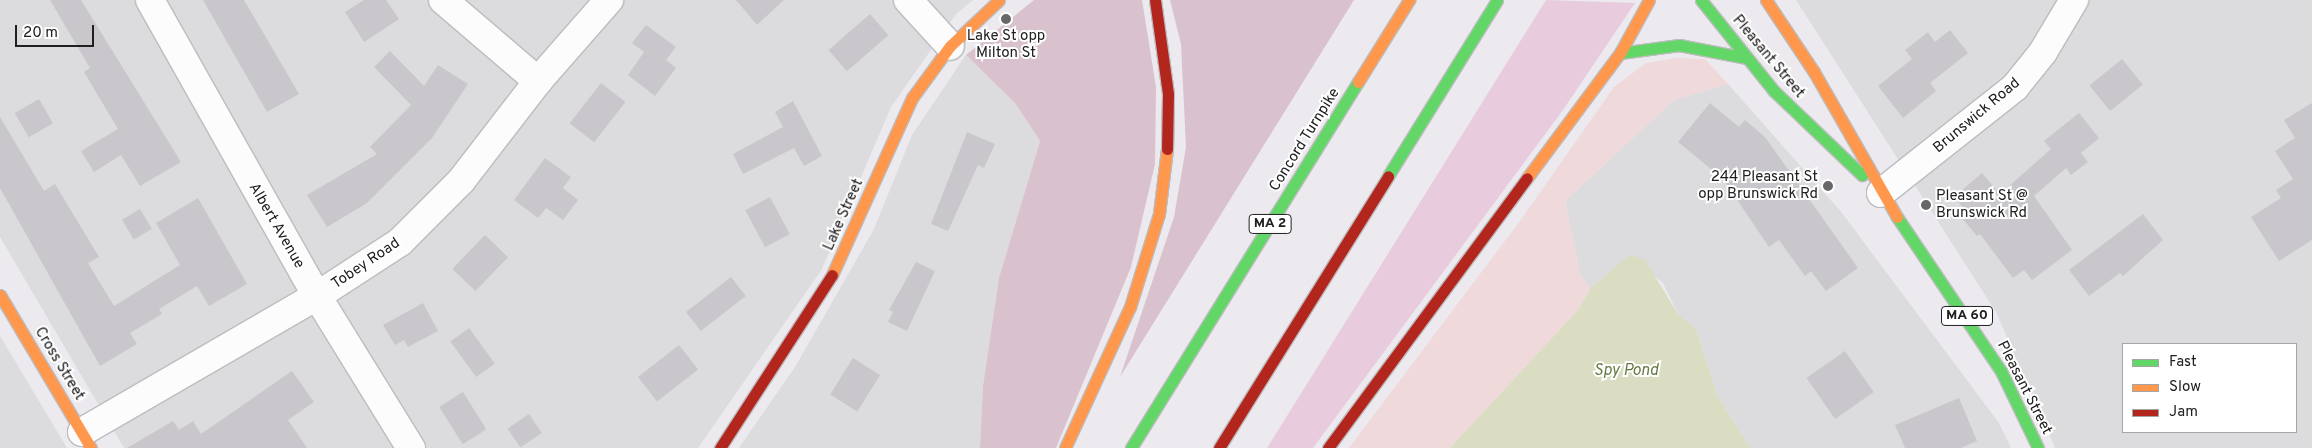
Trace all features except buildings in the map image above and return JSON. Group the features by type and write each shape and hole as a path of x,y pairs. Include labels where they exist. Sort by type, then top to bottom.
{"main road":[{"name":"Lake Street","path":"720,448 829,282 905,112 950,46 999,0"},
{"path":"1066,448 1130,307 1159,214 1167,155 1168,94 1155,0"},
{"name":"Concord Turnpike","path":"1131,448 1410,0"},
{"path":"1219,448 1497,0"},
{"path":"1328,448 1620,53 1649,0"},
{"name":"Pleasant Street","path":"1702,0 1746,58 1798,115 1881,193"},
{"name":"Pleasant Street","path":"1766,0 1814,72 1881,193 2001,371 2038,448"},
{"path":"1620,53 1679,45 1746,58"},
{"name":"Cross Street","path":"0,295 87,440"}],"street":[{"name":"Albert Avenue","path":"150,0 317,296 411,448"},
{"path":"443,0 538,81"},
{"name":"Tobey Road","path":"87,440 381,257 432,212 538,81 609,0"},
{"path":"908,0 950,46"},
{"name":"Brunswick Road","path":"1881,193 2014,87 2074,0"}],"shaded area":[{"path":"0,0 973,0 956,14 891,107 822,269 698,448 124,448 0,237"},
{"path":"1034,0 1142,0 1156,87 1155,164 1131,267 1056,448 980,448 983,386 999,278 1040,141 1015,103 966,55"},
{"path":"1170,0 1354,0 1120,377 1174,217 1186,147 1181,44"},
{"path":"1546,0 1635,3 1563,110 1313,448 1267,448"},
{"path":"1796,0 2312,0 2312,448 2055,448 1996,312"},
{"path":"966,55 1015,103 1040,141 999,278 983,386 980,448 739,448 795,367 874,229 912,135"},
{"path":"1677,58 1705,59 1728,84 1674,100 1565,201 1580,274 1590,289 1578,310 1450,448 1349,448 1520,221 1614,87 1646,63"},
{"path":"1728,84 1842,213 1999,423 2011,448 1750,448 1717,395 1696,329 1678,314 1663,283 1629,255 1590,289 1580,274 1565,201 1674,100"},
{"path":"0,336 67,448 0,448"}],"water":[{"name":"Spy Pond","path":"1629,255 1645,260 1678,314 1696,329 1717,395 1750,448 1450,448 1578,310 1590,289"}],"traffic: fast":[{"path":"1388,176 1497,0"},
{"path":"1701,0 1774,91 1862,175"},
{"path":"1620,53 1679,45 1746,58"},
{"path":"1131,448 1358,82"},
{"path":"1897,217 2001,371 2038,448"}],"traffic: slow":[{"path":"832,275 912,98 950,46 999,0"},
{"path":"1358,82 1409,0"},
{"path":"1527,178 1620,53 1649,0"},
{"path":"1766,0 1814,72 1897,217"},
{"path":"1065,448 1130,307 1159,214 1167,149"},
{"path":"0,295 91,448"}],"traffic: jam":[{"path":"1155,0 1168,94 1167,149"},
{"path":"1219,448 1388,176"},
{"path":"1328,448 1527,178"},
{"path":"720,448 832,275"}],"place":[{"name":"Lake St opp Milton St","path":"1006,19"},
{"name":"244 Pleasant St opp Brunswick Rd","path":"1828,186"},
{"name":"Pleasant St @ Brunswick Rd","path":"1926,205"}]}
